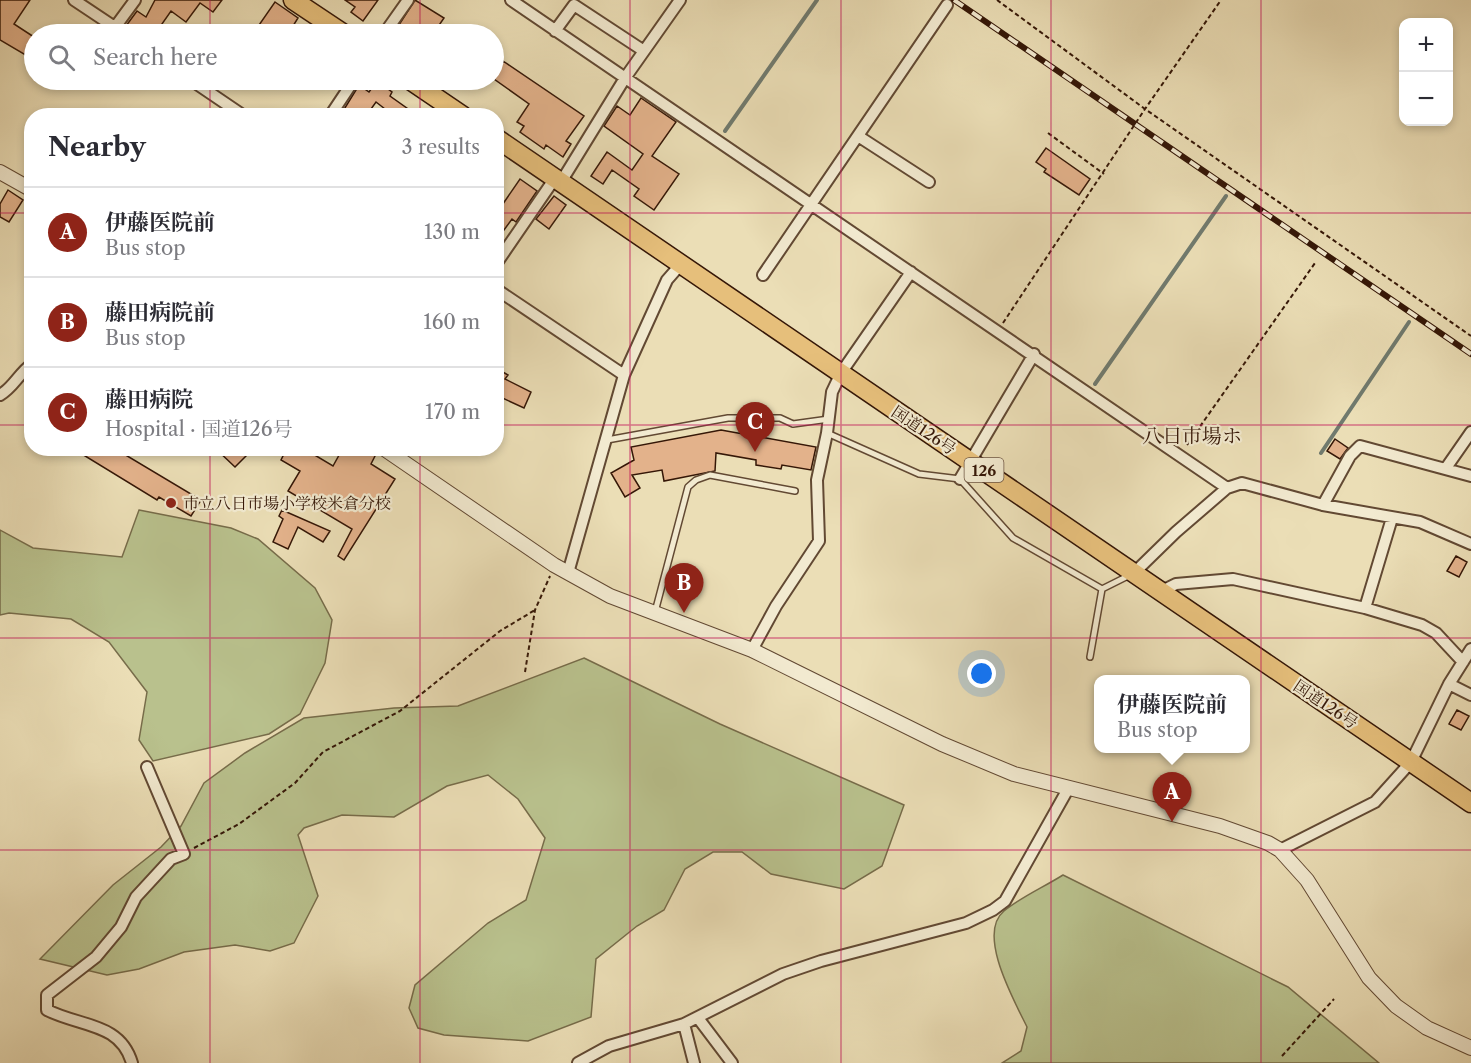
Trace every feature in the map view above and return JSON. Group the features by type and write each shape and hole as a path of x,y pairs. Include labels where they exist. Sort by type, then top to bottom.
{"highway":[{"path":"293,0 329,24"},
{"path":"425,90 451,108"},
{"name":"国道126号","path":"504,143 1471,803"}],"street":[{"path":"118,24 135,0"},
{"path":"391,24 408,0"},
{"path":"511,0 999,330 1227,488"},
{"path":"504,253 558,180 680,0"},
{"path":"82,2 106,24"},
{"path":"555,31 574,5 644,51"},
{"path":"763,275 947,6"},
{"path":"206,90 232,108"},
{"path":"335,108 347,90"},
{"path":"858,136 929,182"},
{"path":"0,172 24,186"},
{"path":"568,573 624,375 667,280 681,264"},
{"path":"752,650 776,606 819,541 817,480 827,433 832,392 841,373 911,272"},
{"path":"504,294 624,375"},
{"path":"960,479 969,460 1034,354"},
{"path":"0,395 7,391 24,369"},
{"path":"1446,468 1471,432"},
{"path":"1323,505 1350,456 1360,446 1471,476"},
{"path":"395,456 554,565 610,596 752,650 942,744 992,766 1068,789 1221,826 1268,843 1280,850 1307,880 1369,978 1396,1005 1427,1028 1471,1048"},
{"path":"1134,573 1176,532 1227,488 1242,483 1323,505 1420,522 1471,544"},
{"path":"1365,608 1392,518"},
{"path":"1160,592 1176,584 1233,579 1365,608 1422,625 1436,633 1463,662"},
{"path":"1280,850 1375,802 1411,762 1449,684 1471,649"},
{"path":"1449,684 1471,695"},
{"path":"132,1063 129,1052 118,1038 47,1010 47,995 96,957 121,927 136,897 171,859 184,854 147,767"},
{"path":"578,1063 618,1043 684,1024 793,971 821,961 966,923 993,910 1005,901 1068,789"},
{"path":"698,1018 732,1063"},
{"path":"684,1024 694,1063"}],"lane":[{"path":"605,441 728,418 780,418 793,424 829,419"},
{"path":"827,433 919,474 960,479 1013,538 1102,589"},
{"path":"655,612 688,488 696,480 710,475 795,491"},
{"path":"1102,589 1134,573"},
{"path":"1090,657 1102,589"}],"path":[{"path":"997,0 1145,109 1471,336"},
{"path":"999,330 1145,109 1221,0"},
{"path":"1048,133 1104,174"},
{"path":"1180,455 1315,263"},
{"path":"525,672 535,610 554,565"},
{"path":"184,854 239,824 295,783 323,752 400,711 500,631 535,610"},
{"path":"1282,1056 1334,999"}],"green space":[{"path":"139,510 231,528 258,539 315,588 332,620 325,663 300,714 269,734 153,761 139,740 147,692 109,642 71,619 9,613 0,615 0,530 33,548 122,557"},
{"path":"584,658 720,724 904,805 882,866 844,889 771,874 742,852 713,852 685,869 664,910 637,926 596,959 591,1017 528,1041 444,1035 418,1028 409,1008 415,985 488,923 526,900 545,838 518,799 488,775 447,786 394,817 342,815 304,828 298,835 318,896 294,943 270,951 235,945 184,952 139,969 107,975 40,959 113,885 161,847 181,826 204,783 245,753 304,718 394,708 458,706"},
{"path":"1063,875 1288,987 1379,1063 1002,1063 1021,1051 1027,1027 1000,968 994,935 996,922 1011,906"}],"building":[{"path":"0,0 30,0 14,24 24,30 24,54 0,40"},
{"path":"155,0 222,0 213,12 200,3 186,22 171,11 162,24 127,24 137,11 146,17"},
{"path":"345,0 378,0 363,21 351,12 355,7"},
{"path":"415,0 444,18 440,24 399,24"},
{"path":"275,2 298,18 294,24 260,24"},
{"path":"504,62 584,116 566,141 571,144 563,157 546,145 544,149 520,132 524,126 517,122 529,104 504,86"},
{"path":"356,90 369,92 370,90 389,90 392,92 390,96 407,108 384,108 376,102 372,108 345,108"},
{"path":"641,98 676,122 652,156 679,174 654,210 634,196 639,189 612,170 603,184 591,176 607,152 632,170 643,154 604,126 617,106 630,115"},
{"path":"1046,148 1090,179 1079,195 1044,172 1046,169 1036,162"},
{"path":"520,179 537,191 516,222 512,219 504,230 504,202"},
{"path":"8,190 23,200 9,222 0,217 0,204"},
{"path":"554,196 566,205 549,229 536,219"},
{"path":"504,373 508,375 505,379 531,392 524,408 504,399"},
{"path":"721,430 816,447 811,470 782,465 781,469 756,465 756,460 716,453 715,471 664,481 662,470 632,475 640,488 625,497 611,473 634,460 631,447"},
{"path":"1335,439 1348,448 1340,459 1327,451"},
{"path":"85,456 127,456 201,500 191,516 159,497 157,500"},
{"path":"223,456 246,456 235,467"},
{"path":"283,456 316,456 333,466 339,456 375,456 371,464 395,479 344,560 338,556 352,529 288,491 300,471 281,460"},
{"path":"282,510 330,531 323,542 298,527 288,549 273,542 283,519 279,516"},
{"path":"1456,556 1467,562 1459,577 1447,571"},
{"path":"1457,710 1469,716 1461,730 1449,724"}],"waterway":[{"path":"725,131 817,0"},
{"path":"1095,384 1226,196"},
{"path":"1321,453 1409,322"}],"railway":[{"path":"954,0 1471,354"}],"place":[{"name":"藤田病院","path":"755,452"},
{"name":"市立八日市場小学校米倉分校","path":"171,503"},
{"name":"藤田病院前","path":"684,613"},
{"name":"伊藤医院前","path":"1172,822"}],"district":[{"name":"八日市場ホ","path":"1192,436"}]}
